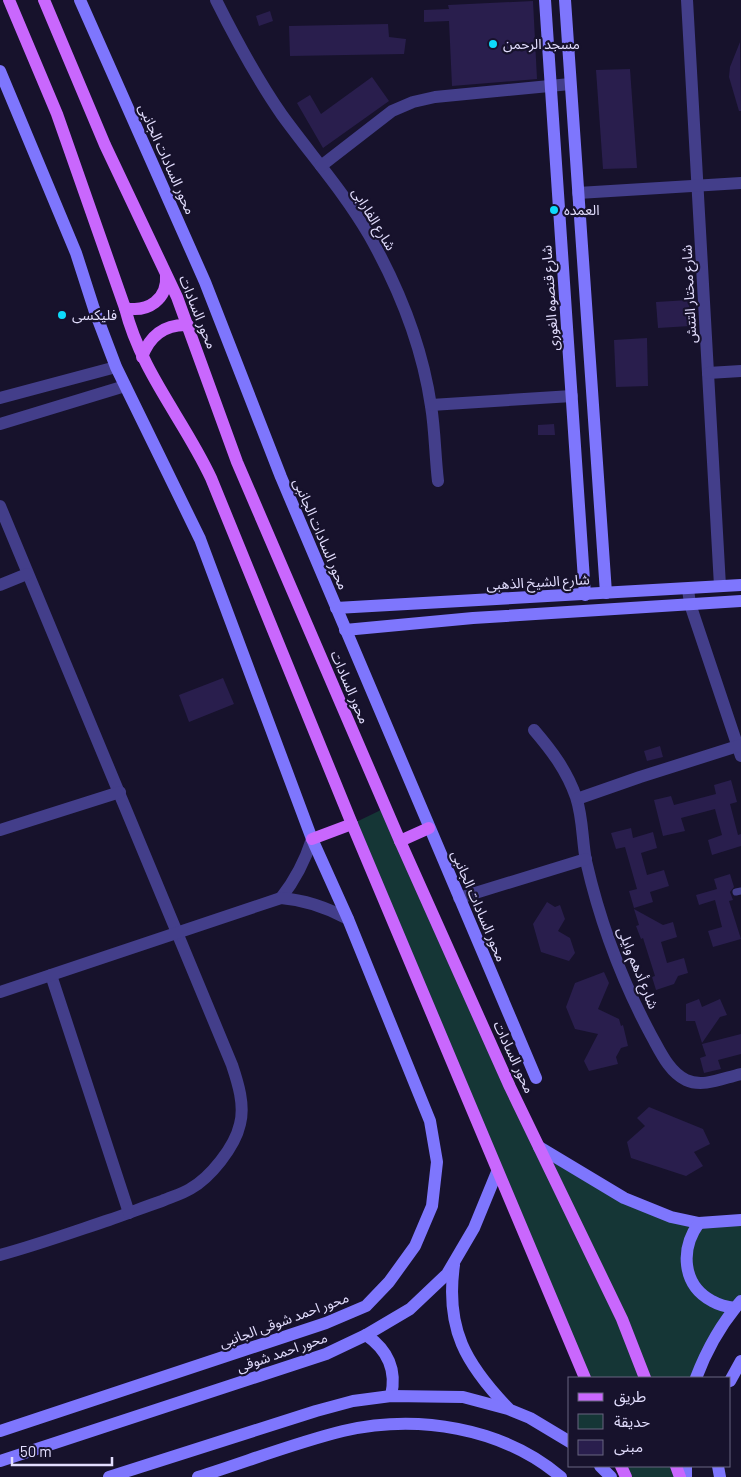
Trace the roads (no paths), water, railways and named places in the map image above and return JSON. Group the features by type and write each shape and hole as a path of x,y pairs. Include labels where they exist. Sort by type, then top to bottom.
{"main road":[{"path":"9,0 57,114 142,357 197,450 211,478 352,824 584,1377"},
{"name":"محور السادات","path":"44,0 105,145 166,273 188,325 237,462 400,841 507,1079 622,1319 645,1377"},
{"path":"126,308 141,310 156,303 165,289 166,273"},
{"path":"142,357 148,343 159,332 168,327 188,325"},
{"path":"312,839 352,824"},
{"path":"400,841 429,828"}],"street":[{"name":"محور السادات الجانبى","path":"80,0 205,282 268,447 536,1078"},
{"name":"شارع الفارابى","path":"216,0 236,40 266,90 338,188 364,227 400,296 414,336 431,406 438,481"},
{"name":"شارع قنصوه الغورى","path":"545,0 586,595"},
{"path":"565,0 606,593"},
{"name":"شارع مختار التتش","path":"687,0 720,586"},
{"path":"0,71 76,253 94,309 116,367 200,539 312,839 348,920"},
{"path":"321,166 392,111 413,102 435,97 570,84"},
{"path":"578,194 741,183"},
{"path":"0,398 116,367"},
{"path":"708,373 741,371"},
{"path":"0,424 125,386"},
{"path":"431,406 572,396"},
{"path":"0,506 178,932 232,1065 241,1095 240,1124 228,1151 201,1183 189,1191 129,1213 0,1255"},
{"path":"0,585 27,574"},
{"name":"شارع الشيخ الذهبى","path":"336,608 741,585"},
{"path":"576,799 640,777 740,749 690,604 688,589"},
{"path":"345,630 483,618 741,601"},
{"name":"شارع أدهم وايلى","path":"534,730 551,750 567,775 576,799 586,859 597,901 618,963 639,1012 664,1058 676,1073 684,1079 696,1083 706,1083 741,1074"},
{"path":"0,830 120,792"},
{"path":"281,898 297,876 312,839"},
{"path":"459,898 586,859"},
{"path":"0,992 281,898 299,899 316,904 333,910 348,920"},
{"name":"محور احمد شوقى الجانبى","path":"0,1430 326,1324 366,1306 389,1282 415,1246 432,1206 437,1162 430,1122 348,920"},
{"path":"52,975 129,1213"},
{"path":"540,1147 624,1198 671,1217 699,1223 741,1220"},
{"name":"محور احمد شوقى","path":"0,1461 326,1354 366,1335 410,1309 447,1274 474,1228 497,1172"},
{"path":"699,1223 693,1231 686,1250 687,1270 691,1280 696,1288 711,1301 720,1305 738,1304"},
{"path":"454,1263 452,1279 453,1311 461,1341 475,1370 508,1409"},
{"path":"696,1377 710,1344 738,1304"},
{"path":"366,1335 388,1356 393,1376 391,1396"},
{"path":"731,1379 740,1363"},
{"path":"109,1477 316,1411 354,1401 391,1396 463,1397 508,1409 543,1425 568,1441"},
{"path":"198,1477 343,1431 386,1425 429,1425 464,1429 501,1441 547,1465 561,1477"},
{"path":"601,1467 611,1477"}],"place":[{"name":"مسجد الرحمن","path":"493,44"},
{"name":"العمده","path":"554,210"},
{"name":"فليكسى","path":"62,315"}]}
